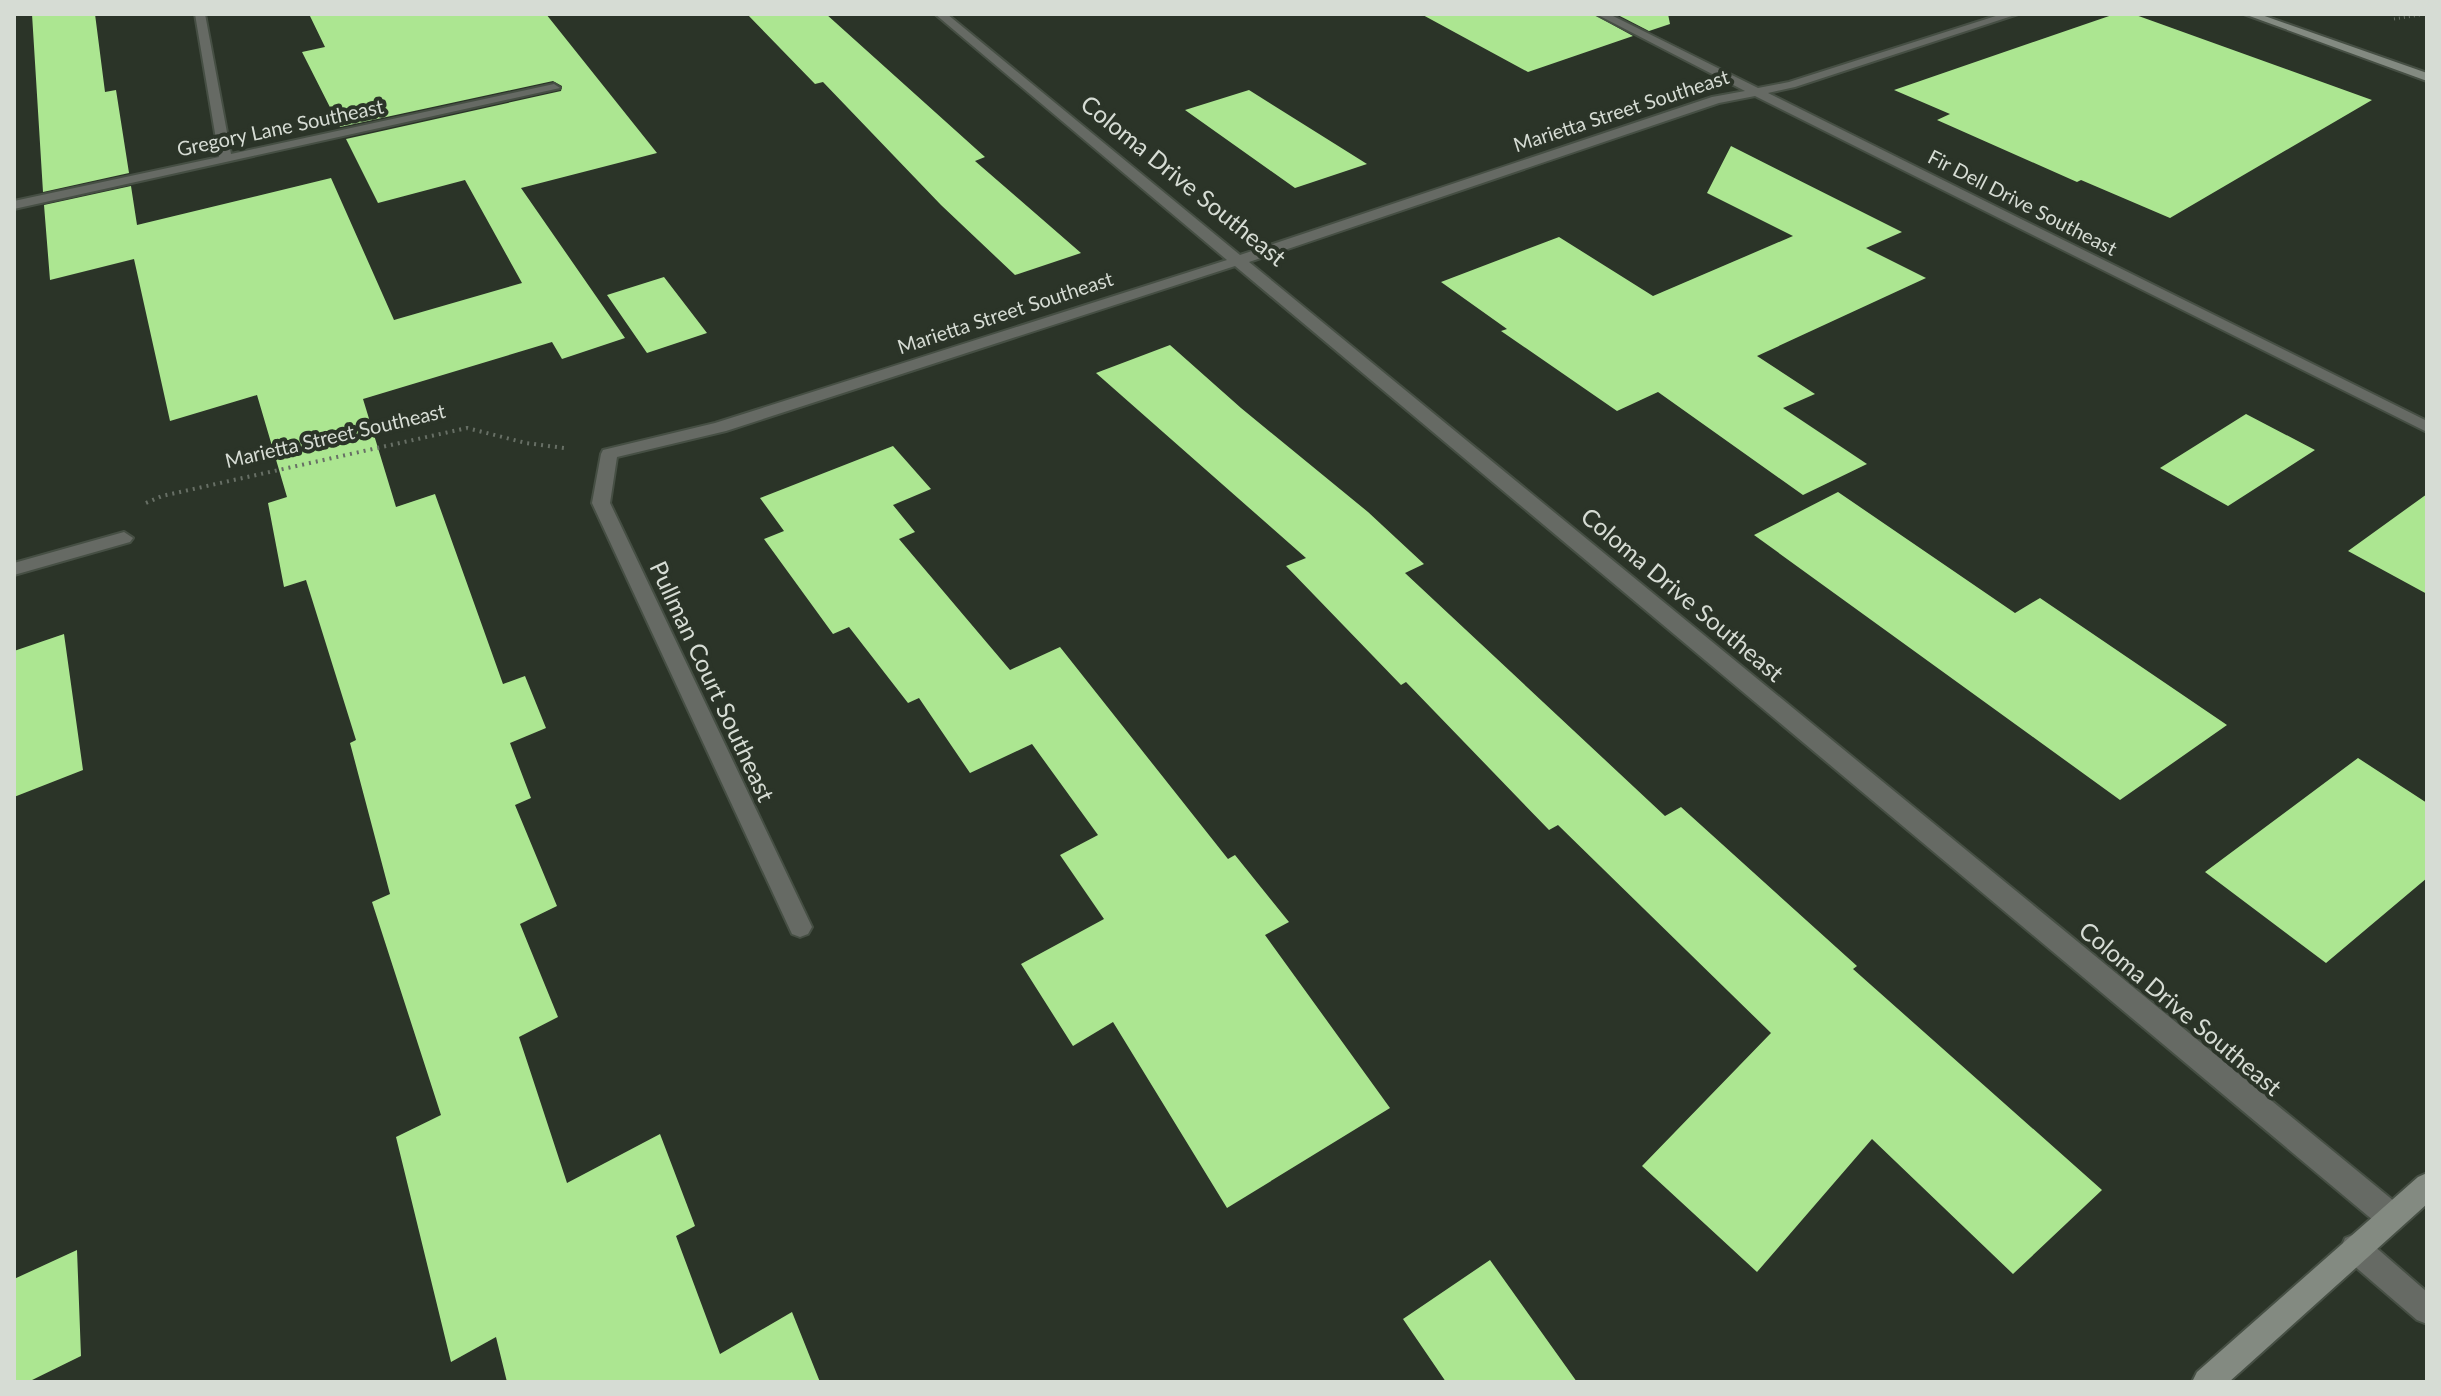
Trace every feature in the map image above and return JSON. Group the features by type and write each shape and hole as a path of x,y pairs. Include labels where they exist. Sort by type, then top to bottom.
{"street":[{"path":"200,14 226,159"},
{"name":"Coloma Drive Southeast","path":"940,14 2390,1216"},
{"name":"Fir Dell Drive Southeast","path":"1601,14 2427,427"},
{"name":"Marietta Street Southeast","path":"609,454 720,427 1240,260 1716,100 1791,85 2013,14"},
{"path":"2249,14 2427,77"},
{"name":"Gregory Lane Southeast","path":"14,205 554,88"},
{"name":"Pullman Court Southeast","path":"609,454 601,503 800,927"},
{"path":"14,569 124,538"},
{"path":"2207,1382 2427,1186"},
{"path":"2355,1248 2427,1310"}],"path":[{"name":"Marietta Street Southeast","path":"124,538 146,502 162,496 453,430 467,428 526,443 609,454"}],"building":[{"path":"32,14 95,14 105,92 116,90 129,173 43,192"},
{"path":"309,14 546,14 657,153 521,188 625,338 562,359 552,342 363,399 396,507 435,494 503,684 525,676 546,728 510,743 531,798 515,805 557,906 520,924 558,1017 519,1037 567,1183 660,1134 695,1226 676,1236 720,1354 792,1312 820,1382 507,1382 496,1337 451,1362 396,1137 441,1115 372,902 390,894 350,743 356,740 306,580 284,587 268,503 287,497 257,395 170,421 134,259 50,280 44,205 131,186 137,225 331,178 394,320 522,283 465,180 378,203 346,139 561,91 562,86 553,81 340,127 302,52 325,47"},
{"path":"747,14 826,14 985,157 975,161 1081,253 1015,275 941,205 823,82 815,84"},
{"path":"1421,14 1593,14 1633,36 1528,72"},
{"path":"1616,14 1668,14 1670,24 1649,31"},
{"path":"2115,14 2133,14 2372,100 2170,218 2081,180 2077,182 1937,120 1950,114 1894,90"},
{"path":"1249,90 1367,164 1295,188 1185,110"},
{"path":"1731,146 1902,232 1866,248 1926,278 1757,356 1815,394 1783,408 1867,464 1803,495 1658,392 1617,411 1501,331 1507,329 1441,282 1559,237 1653,296 1793,236 1707,193"},
{"path":"664,277 707,333 647,353 607,295"},
{"path":"1170,345 1368,512 1424,564 1405,573 1665,816 1681,807 1857,966 1853,969 2102,1190 2013,1274 1872,1139 1757,1272 1642,1166 1771,1033 1558,825 1549,830 1406,682 1401,685 1286,566 1306,558 1096,373"},
{"path":"2246,414 2315,450 2228,506 2160,468"},
{"path":"893,446 931,489 893,505 915,532 899,539 1010,670 1060,647 1228,859 1235,855 1289,922 1265,935 1390,1108 1227,1208 1113,1022 1073,1046 1021,964 1104,919 1060,855 1098,835 1032,744 970,773 919,698 908,703 849,627 833,634 764,539 784,531 760,498"},
{"path":"1838,492 2015,613 2040,598 2227,725 2120,800 1754,535"},
{"path":"2427,494 2427,594 2348,551"},
{"path":"64,634 83,770 14,797 14,651"},
{"path":"2358,758 2427,803 2427,878 2326,963 2205,872"},
{"path":"77,1250 81,1356 28,1382 14,1382 14,1279"},
{"path":"1490,1260 1577,1382 1446,1382 1403,1319"}]}
